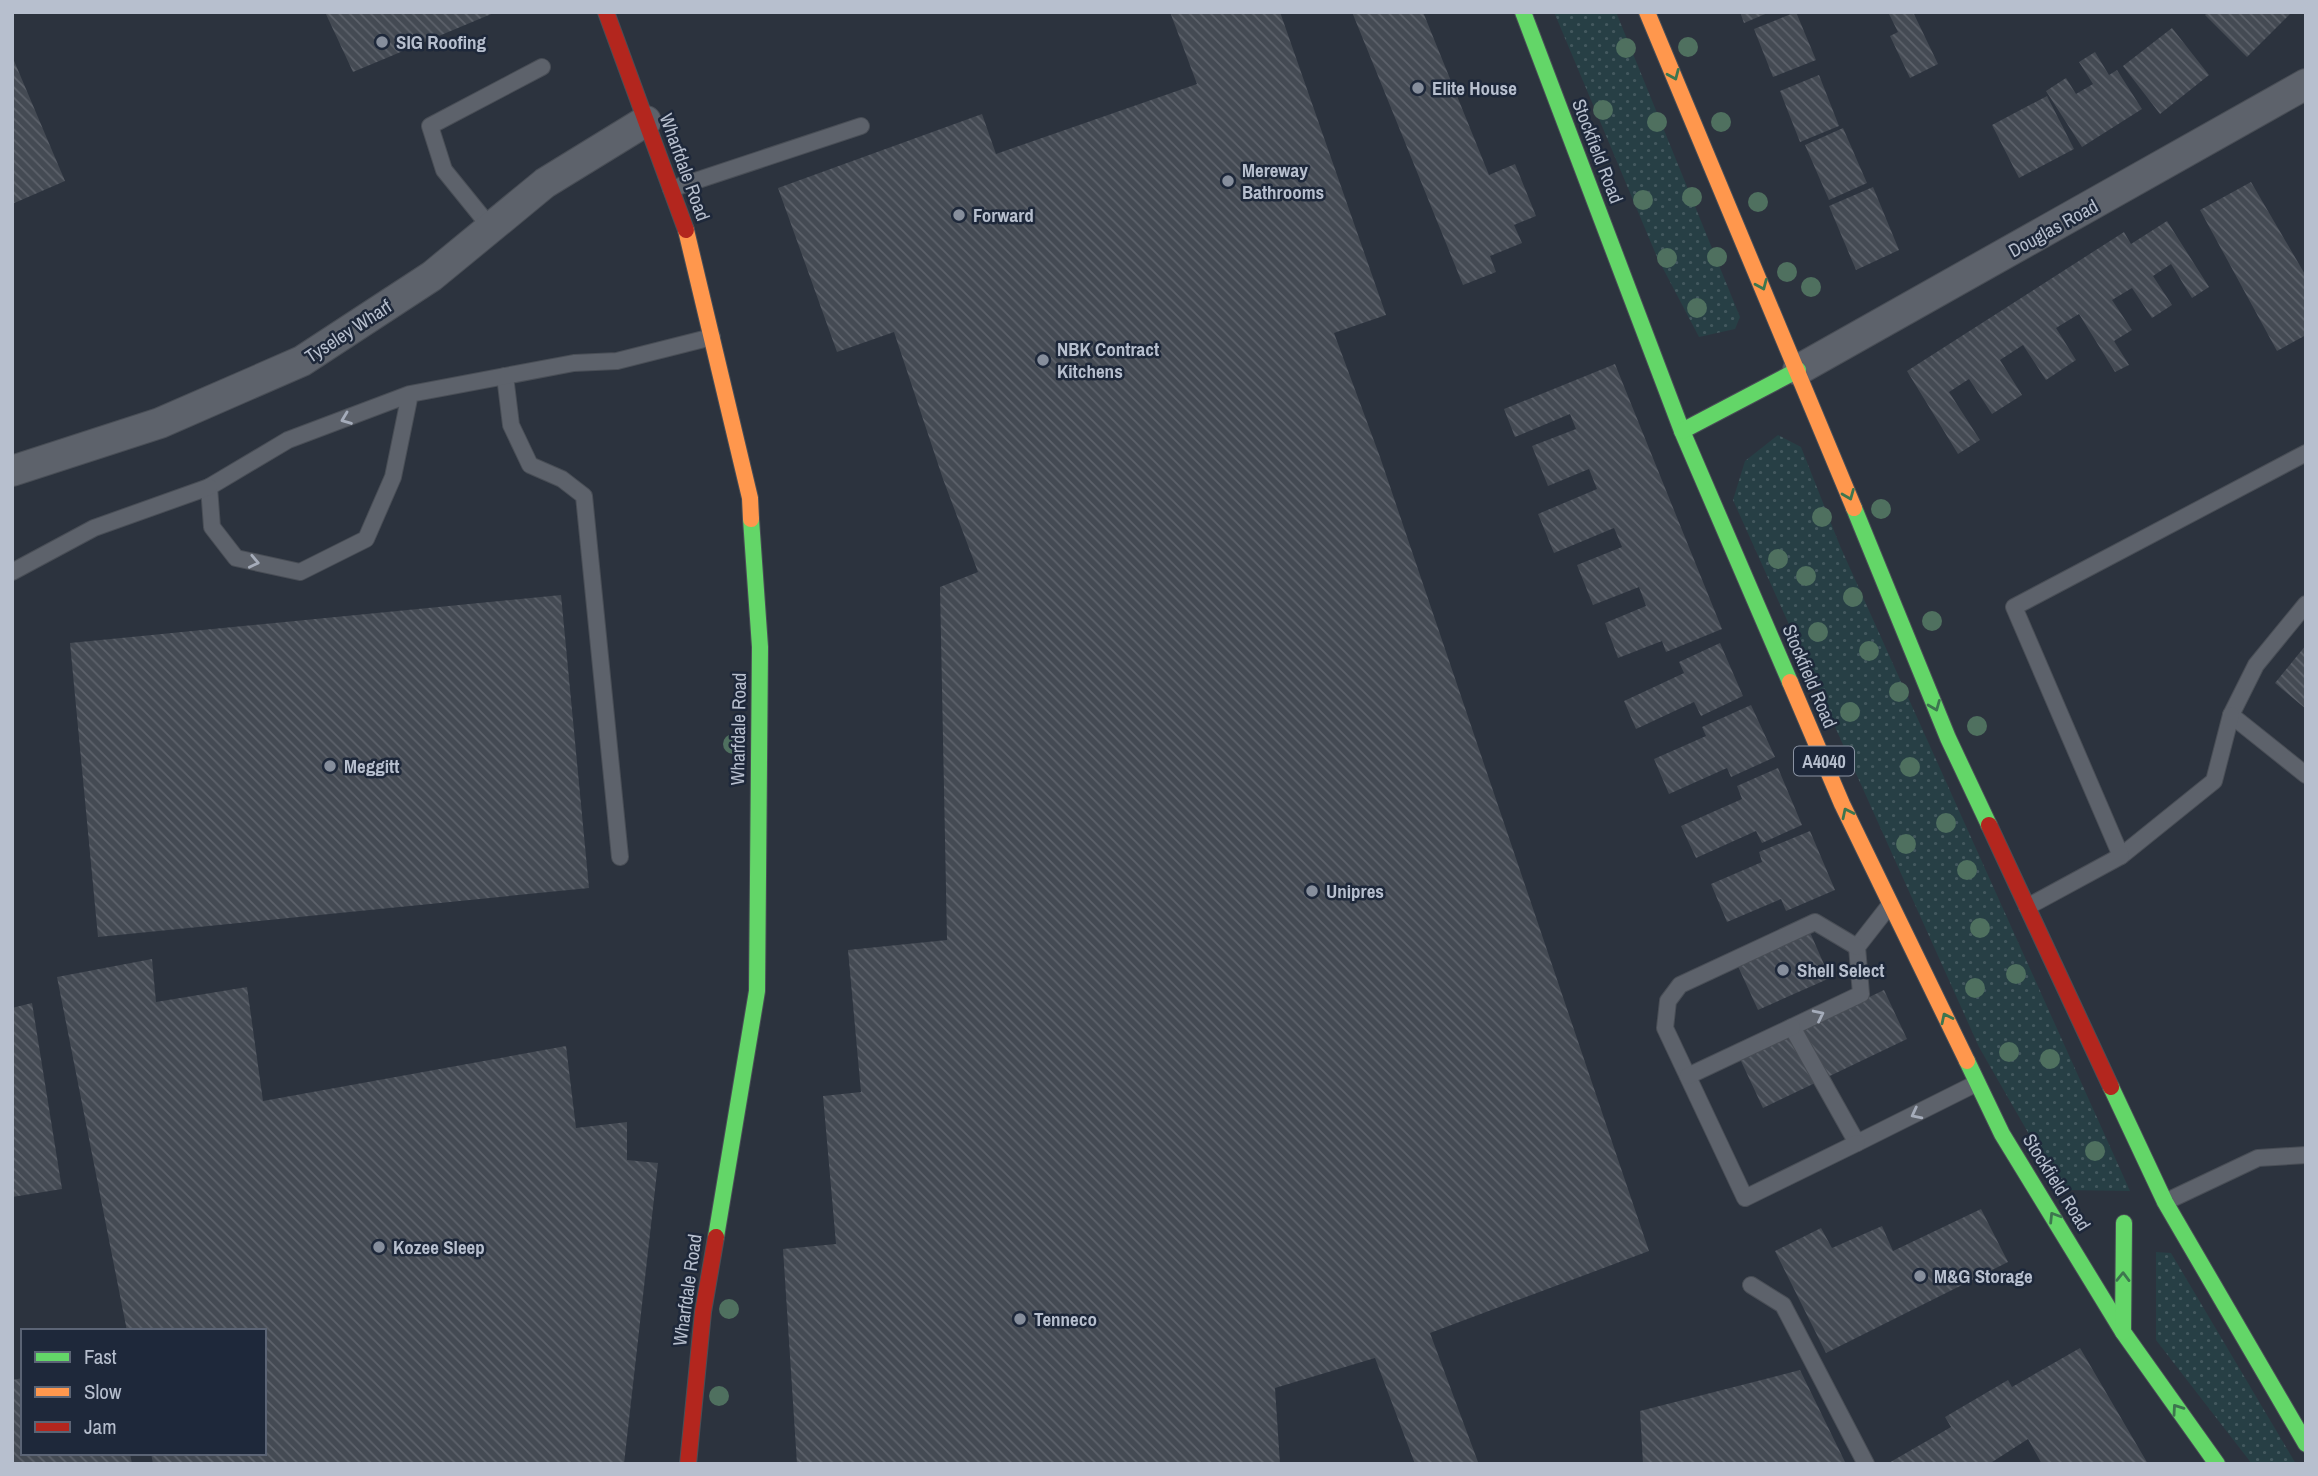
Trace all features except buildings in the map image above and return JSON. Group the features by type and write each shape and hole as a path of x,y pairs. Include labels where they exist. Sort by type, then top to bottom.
{"main road":[{"name":"Wharfdale Road","path":"606,12 689,239 750,498 760,647 757,991 703,1312 688,1464"},
{"name":"Stockfield Road","path":"1522,12 1682,431 1842,804 2002,1134 2081,1244 2123,1332 2217,1464"},
{"path":"1647,12 1798,370 1948,737 2028,906 2160,1205 2306,1444"},
{"path":"1682,431 1798,370"},
{"path":"2123,1223 2123,1332"}],"street":[{"name":"Douglas Road","path":"1798,370 2306,84"},
{"name":"Tyseley Wharf","path":"12,471 160,423 302,361 432,276 545,183 646,121"}],"lane":[{"path":"491,228 444,170 430,126 542,67"},
{"path":"671,189 861,126"},
{"path":"12,572 94,528 209,487 288,440 410,394 575,363 617,361 712,337"},
{"path":"505,376 511,425 530,466 562,480 584,496 620,857"},
{"path":"209,487 212,527 236,558 300,572 366,539 393,477 410,394"},
{"path":"2121,856 2014,607 2306,453"},
{"path":"2028,906 2121,856 2214,782 2231,715 2256,665 2306,604"},
{"path":"2231,715 2306,775"},
{"path":"1688,1076 1861,994 1857,947 1891,904"},
{"path":"1857,947 1815,922 1680,985 1668,1002 1665,1028 1745,1198 1977,1083"},
{"path":"1793,1027 1857,1143"},
{"path":"2160,1205 2258,1158 2306,1155"},
{"path":"1751,1285 1783,1305 1866,1464"}],"green space":[{"path":"1554,12 1616,12 1740,317 1735,329 1699,337 1657,257"},
{"path":"1778,435 1801,447 1840,546 2130,1191 2061,1190 1979,1047 1733,500 1745,461"},
{"path":"2156,1252 2171,1253 2296,1464 2252,1464 2156,1340"}],"traffic: fast":[{"path":"1523,12 1682,431 1790,682"},
{"path":"1682,431 1798,370"},
{"path":"1854,508 1948,738 1989,825"},
{"path":"716,1237 757,991 760,647 751,519"},
{"path":"1967,1061 2002,1134 2123,1332 2217,1464"},
{"path":"2111,1087 2165,1202 2306,1444"},
{"path":"2123,1332 2124,1223"}],"traffic: slow":[{"path":"1647,12 1854,508"},
{"path":"686,230 750,498 751,519"},
{"path":"1790,682 1842,804 1967,1061"}],"traffic: jam":[{"path":"606,12 686,230"},
{"path":"1989,825 2111,1087"},
{"path":"688,1464 703,1312 716,1237"}],"place":[{"name":"SIG Roofing","path":"382,42"},
{"name":"Elite House","path":"1418,88"},
{"name":"Mereway Bathrooms","path":"1228,181"},
{"name":"Forward","path":"959,215"},
{"name":"NBK Contract Kitchens","path":"1043,360"},
{"name":"Meggitt","path":"330,766"},
{"name":"Unipres","path":"1312,891"},
{"name":"Shell Select","path":"1783,970"},
{"name":"Kozee Sleep","path":"379,1247"},
{"name":"M&G Storage","path":"1920,1276"},
{"name":"Tenneco","path":"1020,1319"}]}
